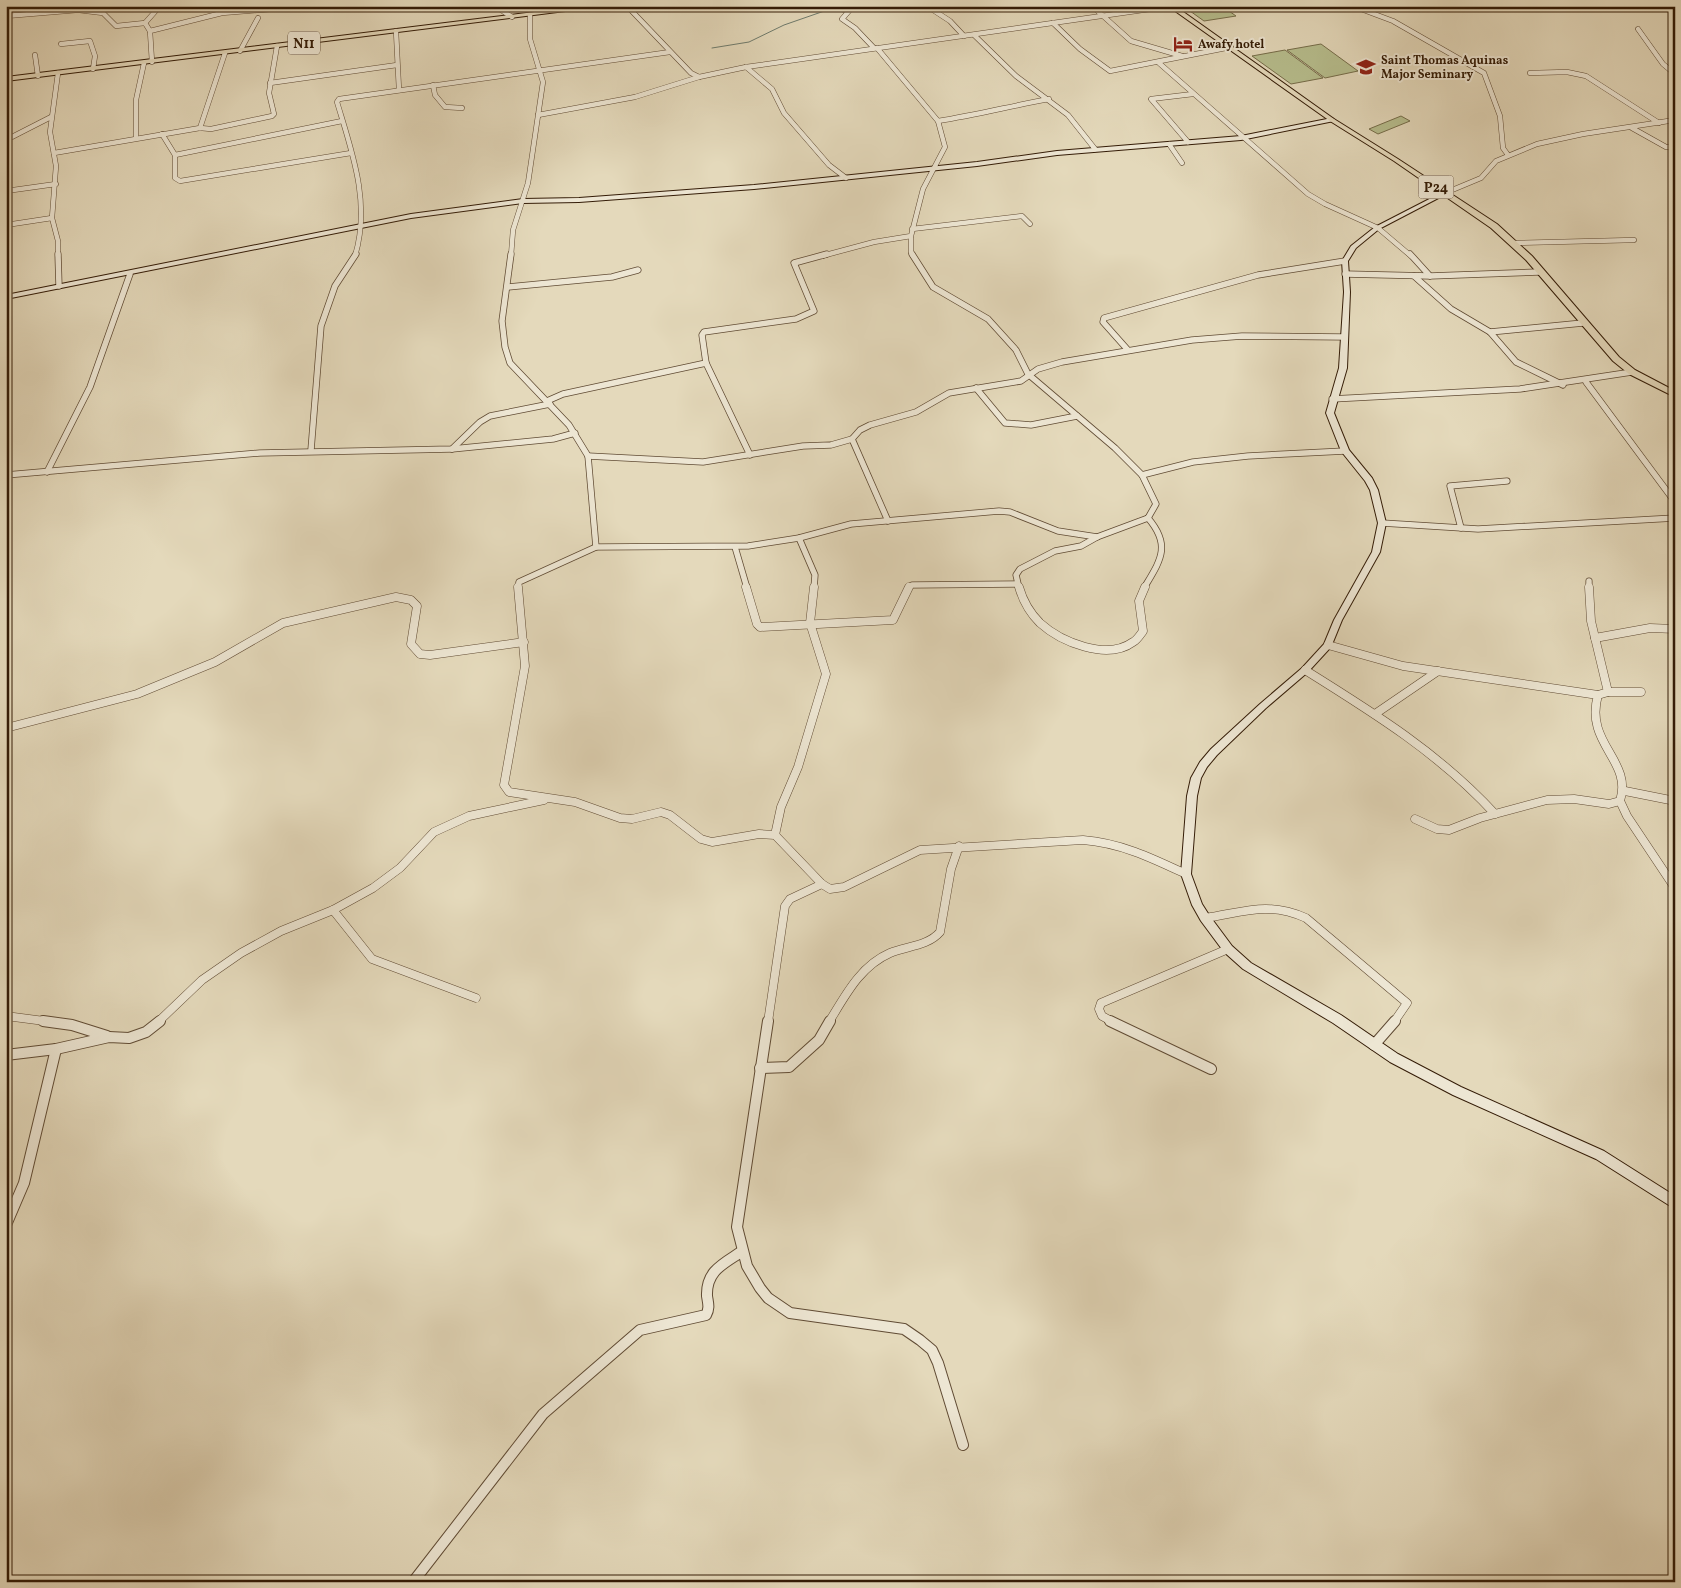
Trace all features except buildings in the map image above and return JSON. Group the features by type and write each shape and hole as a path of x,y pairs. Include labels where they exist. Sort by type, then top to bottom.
{"highway":[{"name":"N11","path":"6,79 602,6"}],"main road":[{"name":"P24","path":"1171,6 1332,120 1445,193 1515,243 1604,347 1632,372 1675,395"}],"street":[{"path":"144,23 148,16 158,10 160,6"},
{"path":"150,31 222,13 308,6"},
{"path":"496,6 512,17"},
{"path":"627,6 691,73 699,77"},
{"path":"829,6 850,11 842,19 855,28 876,48 938,121 945,147 923,189 910,236 911,252 933,287 947,297 965,304 988,319 1016,350 1028,374 1142,475 1156,504 1148,518 1097,537 1087,544 1055,552 1026,565 1016,574 1017,584 1032,614 1046,628 1095,650 1115,649 1127,646 1139,639 1143,631 1138,609 1141,594 1153,574 1163,546 1162,537 1148,518"},
{"path":"927,6 950,21 964,36"},
{"path":"1092,6 1131,41 1187,57"},
{"path":"538,114 634,97 699,77 746,67 1171,6"},
{"path":"1353,6 1393,21 1484,73 1500,116 1502,148 1508,155"},
{"path":"6,16 78,10 103,13 116,26 144,23"},
{"path":"530,15 530,39 543,82 524,201 513,230 508,287 502,321 505,347 510,363 521,377 549,402 575,433 588,456 596,548"},
{"path":"240,51 258,18"},
{"path":"136,138 134,99 136,83 148,62 150,31 144,23"},
{"path":"1053,23 1108,71 1159,63 1231,47"},
{"path":"1638,29 1663,64 1675,74"},
{"path":"396,31 398,90"},
{"path":"974,34 1016,76 1068,115 1095,149"},
{"path":"61,44 90,41 95,56 93,69"},
{"path":"54,153 200,128 211,129 272,116 274,114 269,93 277,46"},
{"path":"311,450 321,326 335,286 354,260 361,225 361,192 337,102 339,99 670,52"},
{"path":"200,128 225,53"},
{"path":"35,55 38,76"},
{"path":"1159,63 1241,138 1321,203 1377,228 1403,246 1430,276"},
{"path":"270,83 396,65"},
{"path":"746,67 772,89 784,113 829,165 846,178"},
{"path":"1530,73 1567,72 1586,76 1659,123"},
{"path":"58,73 56,99 51,117 50,132 54,153 56,184 52,218 58,241 59,286"},
{"path":"433,85 435,94 445,107 462,108"},
{"path":"1188,142 1151,99 1193,94"},
{"path":"938,121 984,114 997,108 1049,99"},
{"path":"6,140 51,117"},
{"path":"6,297 130,274 361,225 524,201 706,191 932,170 1095,149 1241,138 1332,120"},
{"path":"1675,120 1560,139 1508,155 1496,161 1492,170 1469,185 1445,193 1377,228 1353,247 1345,261 1347,292 1342,368 1332,399 1330,413 1345,451 1374,490 1382,523 1376,552 1338,620 1328,645 1305,670 1214,752 1196,778 1186,874 1197,905 1205,918 1228,949 1247,966 1337,1019 1394,1058 1457,1091 1600,1155 1675,1203"},
{"path":"175,155 342,121"},
{"path":"1632,128 1663,146 1675,148"},
{"path":"162,134 175,155 176,178 180,182 351,153"},
{"path":"1169,144 1182,163"},
{"path":"6,191 56,184"},
{"path":"912,229 1022,216 1030,224"},
{"path":"6,225 52,218"},
{"path":"750,455 706,363 702,335 704,332 796,318 814,311 794,263 865,244 910,236"},
{"path":"1515,243 1634,240"},
{"path":"1127,349 1103,322 1104,318 1258,275 1310,264 1345,261"},
{"path":"508,287 612,277 638,270"},
{"path":"1345,274 1430,276 1539,272"},
{"path":"47,472 90,387 130,274"},
{"path":"1414,276 1451,309 1490,332 1516,362 1565,386"},
{"path":"1490,332 1583,323"},
{"path":"588,456 618,456 703,462 803,446 831,446 852,439 860,430 870,425 916,412 949,393 1021,381 1028,374 1045,366 1127,349 1192,340 1242,336 1344,337"},
{"path":"452,449 480,422 490,416 549,402 563,394 706,363"},
{"path":"1332,399 1449,396 1565,386 1632,372"},
{"path":"1586,382 1675,502"},
{"path":"976,388 1005,423 1012,425 1022,426 1077,416"},
{"path":"6,475 187,458 311,450 452,449 552,439 575,433"},
{"path":"852,439 888,521"},
{"path":"1142,475 1193,462 1248,456 1345,451"},
{"path":"1461,528 1450,486 1453,484 1507,482"},
{"path":"1097,537 1066,533 1010,512 999,510 831,527 799,538 735,547 708,545 596,548 519,582 525,666 504,785 509,792 590,806 620,818 632,819 661,812 670,815 701,839 712,842 759,834 775,835 822,884 830,889 837,889 914,852 959,846 1083,840 1108,842 1136,851 1186,874"},
{"path":"1382,523 1461,528 1521,528 1595,521 1675,518"},
{"path":"775,835 781,807 798,767 826,674 810,624 815,575 799,538"},
{"path":"735,547 757,624 760,627 893,620 897,616 904,592 912,586 1017,584"},
{"path":"1589,581 1591,621 1608,692"},
{"path":"6,728 137,694 215,662 283,623 396,597 415,601 417,606 411,644 420,654 430,655 524,642"},
{"path":"1595,638 1650,628 1675,629"},
{"path":"1328,645 1403,666 1546,688 1581,690 1598,695 1608,692 1642,692"},
{"path":"1305,670 1375,714 1439,758 1459,775 1495,814"},
{"path":"1375,714 1438,671"},
{"path":"1598,695 1594,707 1598,733 1614,758 1624,792 1620,801 1627,816 1675,888"},
{"path":"1624,792 1675,801"},
{"path":"6,1016 72,1025 109,1037 129,1038 146,1032 169,1014 202,980 241,953 281,931 333,910 373,888 400,868 434,832 454,821 550,798"},
{"path":"1415,819 1437,829 1449,830 1495,814 1547,800 1574,798 1609,804 1620,801"},
{"path":"760,1068 789,1067 830,1024 853,982 878,960 890,953 934,940 940,932 951,869 959,846"},
{"path":"822,884 790,899 785,906 737,1226 740,1252 750,1273 774,1306 790,1313 904,1329 932,1350 938,1363 963,1445"},
{"path":"1205,918 1232,915 1254,907 1266,906 1293,911 1306,918 1387,988 1404,998 1408,1003 1403,1012 1374,1045"},
{"path":"333,910 365,953 372,959 476,998"},
{"path":"1211,1069 1112,1022 1102,1016 1099,1009 1101,1003 1228,949"},
{"path":"6,1056 56,1049 109,1037"},
{"path":"6,1225 24,1183 56,1049"},
{"path":"413,1582 543,1414 640,1330 702,1318 706,1315 709,1310 706,1286 708,1277 740,1252"}],"green space":[{"path":"1183,6 1222,6 1236,16 1204,21"},
{"path":"1321,44 1358,71 1325,78 1287,50"},
{"path":"1285,50 1323,78 1291,84 1252,56"},
{"path":"1401,116 1410,121 1378,134 1369,129"}],"waterway":[{"path":"6,10 21,11 34,6"},
{"path":"712,48 749,42 784,25 833,8"}],"place":[{"name":"Awafy hotel","path":"1183,44"},
{"name":"Saint Thomas Aquinas Major Seminary","path":"1366,67"}]}
